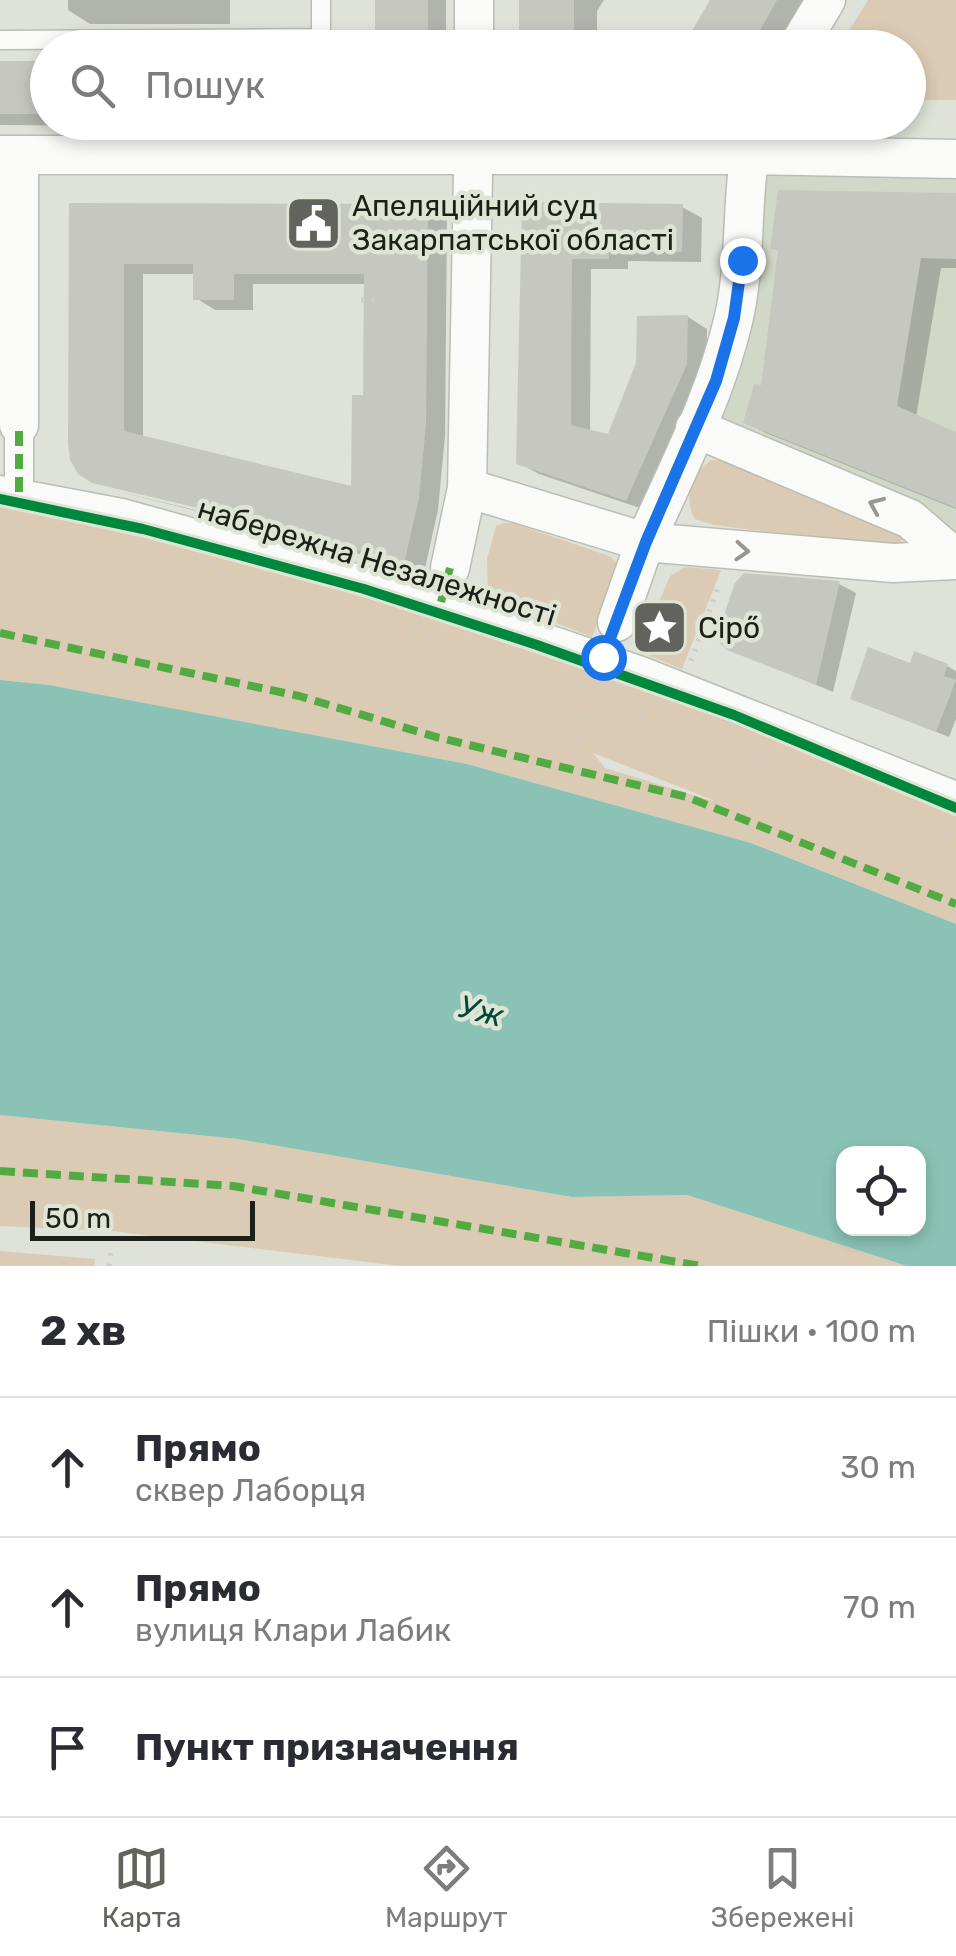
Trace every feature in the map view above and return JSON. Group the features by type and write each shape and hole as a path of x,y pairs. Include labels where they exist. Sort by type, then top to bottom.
{"street":[{"path":"474,0 474,30"},
{"path":"808,30 826,0"},
{"path":"9,491 19,425 10,155 216,140"},
{"path":"446,585 467,488 474,140"},
{"path":"603,657 646,542 716,381 734,318 752,140"},
{"path":"762,140 956,159"},
{"path":"695,428 910,519 956,560"},
{"path":"467,488 646,542 893,563 956,560"},
{"name":"набережна Незалежності","path":"9,491 446,585 603,657 956,796"}],"lane":[{"path":"321,0 321,30"},
{"path":"0,40 30,41"}],"path":[{"path":"361,300 379,300"},
{"path":"682,687 729,550"},
{"path":"572,758 587,710"},
{"path":"942,844 956,813"},
{"path":"109,1266 112,1245"}],"shaded area":[{"path":"868,0 956,0 956,100 926,100 926,30 849,30"},
{"path":"761,170 956,175 956,531 713,425"},
{"path":"711,460 725,461 891,525 903,536 900,545 714,525 695,519 691,512 691,487 698,472"},
{"path":"0,502 336,586 733,720 956,814 956,924 751,843 467,764 49,685 0,680","holes":["593,753 713,800 605,768"]},
{"path":"503,523 609,556 619,565 592,637 488,596 487,559 496,526"},
{"path":"685,567 721,570 682,669 638,651 670,576"},
{"path":"0,1115 238,1139 572,1197 687,1195 907,1266 400,1266 111,1231 0,1226"},
{"path":"0,1251 95,1259 94,1266 0,1266"}],"water":[{"name":"Уж","path":"0,680 49,685 467,764 751,843 956,924 956,1266 907,1266 687,1195 572,1197 238,1139 0,1115"}],"building":[{"path":"375,0 428,0 428,30 375,30"},
{"path":"519,0 574,0 574,30 519,30"},
{"path":"710,0 777,0 760,30 692,30"},
{"path":"0,61 30,61 30,114 0,114"},
{"path":"778,190 956,193 956,259 921,258 897,406 956,432 956,508 743,423 754,384 761,385 778,250 770,249"},
{"path":"522,202 683,204 682,252 609,251 609,259 572,259 571,425 608,434 636,363 637,316 688,315 687,364 626,501 516,464"},
{"path":"69,203 428,204 426,424 419,498 404,564 279,527 92,483 78,474 70,460","holes":["124,264 193,264 193,300 234,300 234,274 364,274 363,395 352,395 351,486 124,431"]},
{"path":"744,573 840,581 816,685 727,650 720,643 720,626 735,583"},
{"path":"868,647 910,663 914,651 948,664 944,676 956,680 936,732 850,699"}],"marked path":[{"path":"19,425 19,492"},
{"path":"441,602 450,568"},
{"path":"603,657 617,622"},
{"path":"0,633 299,696 436,737 687,797 956,904"},
{"path":"0,1171 233,1186 701,1266"}],"cycle path":[{"path":"0,499 143,529 364,589 734,715 956,808"}],"place":[{"name":"Апеляційний суд Закарпатської області","path":"313,223"},
{"name":"Cipő","path":"659,628"}],"route":[{"path":"603,657 646,542 716,381 734,318 742,260"}]}
